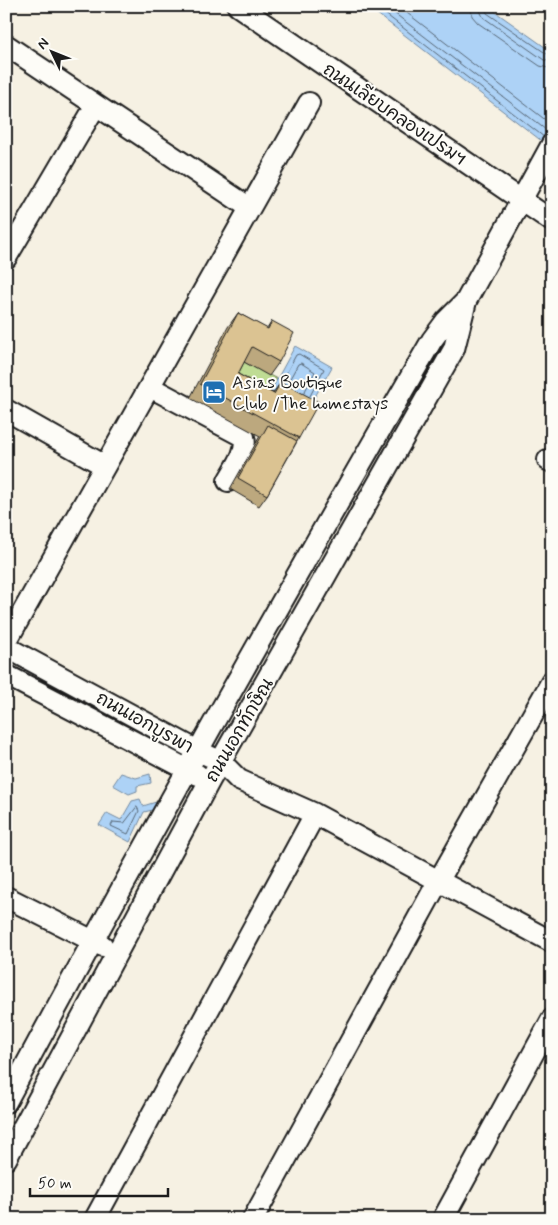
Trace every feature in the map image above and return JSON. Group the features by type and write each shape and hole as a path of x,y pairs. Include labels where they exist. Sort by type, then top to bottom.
{"street":[{"name":"ถนนเลียบคลองเปรมฯ","path":"238,6 552,221"},
{"path":"6,45 250,208"},
{"path":"6,642 309,103"},
{"path":"6,258 96,105"},
{"name":"ถนนเอกทักษิณ","path":"6,1159 220,761 454,349 466,301 552,144"},
{"name":"ถนนเอกทักษิณ","path":"6,1102 92,941 255,645 432,340 446,321 466,301"},
{"path":"150,387 244,438 246,443 243,454 228,481"},
{"path":"6,410 105,466"},
{"name":"ถนนเอกบูรพา","path":"6,647 198,751 220,761 238,780"},
{"name":"ถนนเอกบูรพา","path":"6,675 187,770 210,780 238,780"},
{"path":"254,1219 439,880 552,681"},
{"path":"238,780 315,814 552,942"},
{"path":"96,1219 315,814"},
{"path":"6,897 117,953"},
{"path":"443,1219 552,1019"}],"green space":[{"path":"242,361 277,379 269,394 228,388"}],"water":[{"path":"367,6 487,6 552,52 552,149"},
{"path":"295,346 332,367 305,414 269,394"},
{"path":"121,773 136,778 150,774 151,783 137,786 137,791 129,794 113,785"},
{"path":"140,799 143,806 156,802 157,809 144,812 130,842 99,825 107,813 121,820 132,801"}],"building":[{"path":"238,313 268,329 272,321 294,333 279,362 252,347 238,374 274,394 281,382 319,402 299,438 200,384"},
{"path":"268,425 297,441 267,495 238,478"}],"place":[{"name":"Asias Boutique Club /The homestays","path":"214,392"}]}
